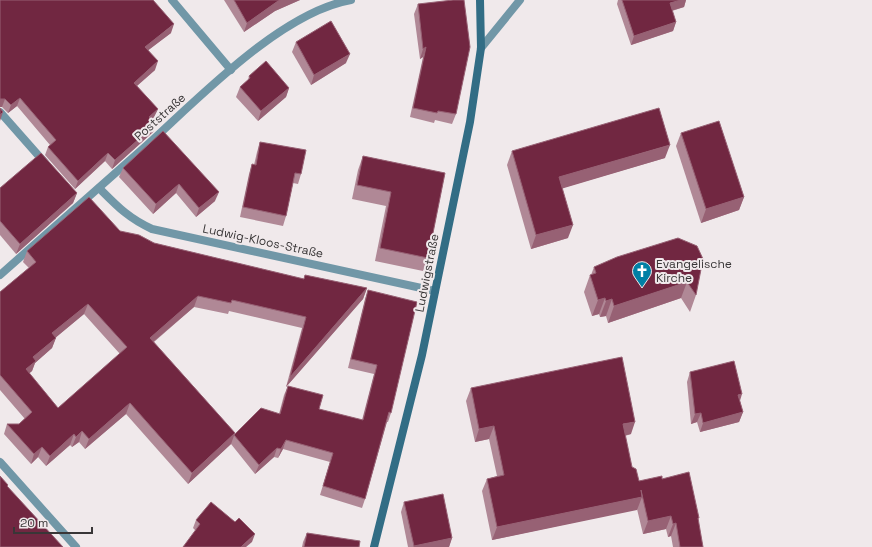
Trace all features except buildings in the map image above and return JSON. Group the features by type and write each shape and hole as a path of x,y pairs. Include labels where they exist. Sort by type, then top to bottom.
{"main road":[{"name":"Ludwigstraße","path":"374,547 407,419 435,291 476,88 481,48 480,0"}],"street":[{"path":"172,0 231,70"},
{"name":"Poststraße","path":"0,275 79,201 99,188 231,70 279,33 303,18 338,3 351,0"},
{"path":"481,48 520,0"},
{"path":"0,112 51,169"},
{"name":"Ludwig-Kloos-Straße","path":"99,188 123,213 136,222 152,229 435,291"},
{"path":"0,462 76,547"}],"place":[{"name":"Evangelische Kirche","path":"642,288"}]}
